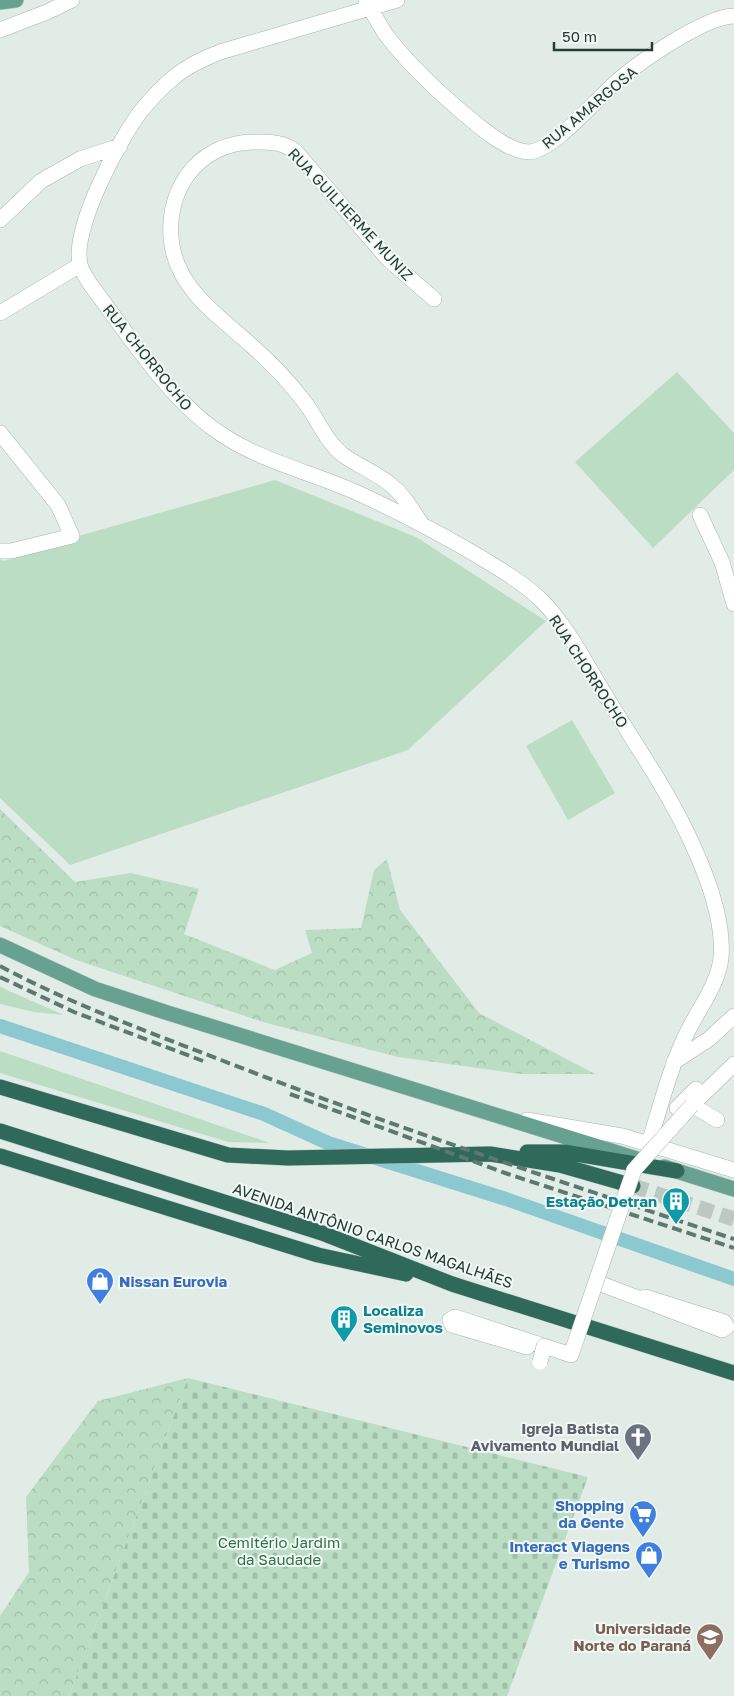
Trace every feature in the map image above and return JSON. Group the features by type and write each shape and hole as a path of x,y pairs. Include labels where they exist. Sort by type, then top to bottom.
{"highway":[{"path":"0,1087 228,1155 288,1158 564,1152 677,1171"},
{"name":"AVENIDA ANTÔNIO CARLOS MAGALHÃES","path":"0,1131 322,1233 452,1284 734,1373"},
{"path":"490,1154 542,1161 632,1186"},
{"path":"0,1156 318,1255 452,1284"}],"main road":[{"path":"0,2 16,0"},
{"path":"0,945 95,989 734,1190"}],"street":[{"path":"0,9 20,0"},
{"path":"0,30 72,0"},
{"path":"0,313 80,265 79,244 84,224 120,146 137,117 174,76 195,63 245,44 368,4 397,0"},
{"name":"RUA AMARGOSA","path":"368,4 390,41 434,88 499,140 519,151 531,152 542,148 554,139 613,85 666,47 718,18 734,16"},
{"name":"RUA GUILHERME MUNIZ","path":"421,524 403,496 391,485 343,454 332,443 305,401 280,373 198,297 184,280 173,250 171,227 174,204 186,174 198,162 234,143 274,142 285,144 295,151 388,259 434,299"},
{"path":"0,220 41,181 80,159 120,146"},
{"name":"RUA CHORROCHO","path":"80,265 90,284 174,392 192,412 213,429 244,448 357,493 421,524 521,583 542,600 557,618 665,791 696,853 712,898 721,941 721,961 715,979 674,1062 649,1143"},
{"path":"0,432 58,504 72,536 12,551 0,551"},
{"path":"700,515 722,562 734,604"},
{"path":"674,1062 710,1039 734,1016"},
{"path":"677,1108 734,1051"},
{"path":"544,1346 540,1362 527,1352 452,1325 450,1320 455,1317 544,1346 571,1355 624,1205 634,1170 692,1104 734,1064"},
{"path":"692,1104 717,1120"},
{"path":"484,1112 649,1143 734,1170"},
{"path":"596,1282 722,1330 727,1327 724,1322 645,1297"}],"green space":[{"path":"677,372 734,433 734,470 653,548 575,462"},
{"path":"275,480 416,537 546,621 408,750 70,865 0,798 0,559 4,561 68,539"},
{"path":"572,720 615,793 568,820 526,746"},
{"path":"0,809 75,882 131,873 199,889 184,934 275,970 312,953 305,930 361,928 374,870 387,859 400,910 479,1013 595,1074 521,1074 398,1057 263,1022 76,960 0,926"},
{"path":"0,986 64,1015 34,1012 0,1004"},
{"path":"0,1051 270,1143 228,1142 0,1073"},
{"path":"188,1378 69,1696 0,1696 0,1616 29,1572 26,1497 98,1401"},
{"name":"Cemitério Jardim da Saudade","path":"188,1378 588,1477 507,1696 69,1696"}],"waterway":[{"path":"0,1026 264,1114 328,1143 506,1199 734,1279"}],"tunnel":[{"path":"633,1186 734,1219"}],"railway":[{"path":"0,966 54,993 109,1016 348,1108 734,1239"},
{"path":"0,977 74,1012 203,1061"},
{"path":"290,1094 508,1174 734,1248"}],"place":[{"name":"Estação Detran","path":"676,1225"},
{"name":"Nissan Eurovia","path":"100,1305"},
{"name":"Localiza Seminovos","path":"344,1343"},
{"name":"Igreja Batista Avivamento Mundial","path":"638,1461"},
{"name":"Shopping da Gente","path":"643,1538"},
{"name":"Interact Viagens e Turismo","path":"649,1579"},
{"name":"Universidade Norte do Paraná","path":"710,1661"}]}
